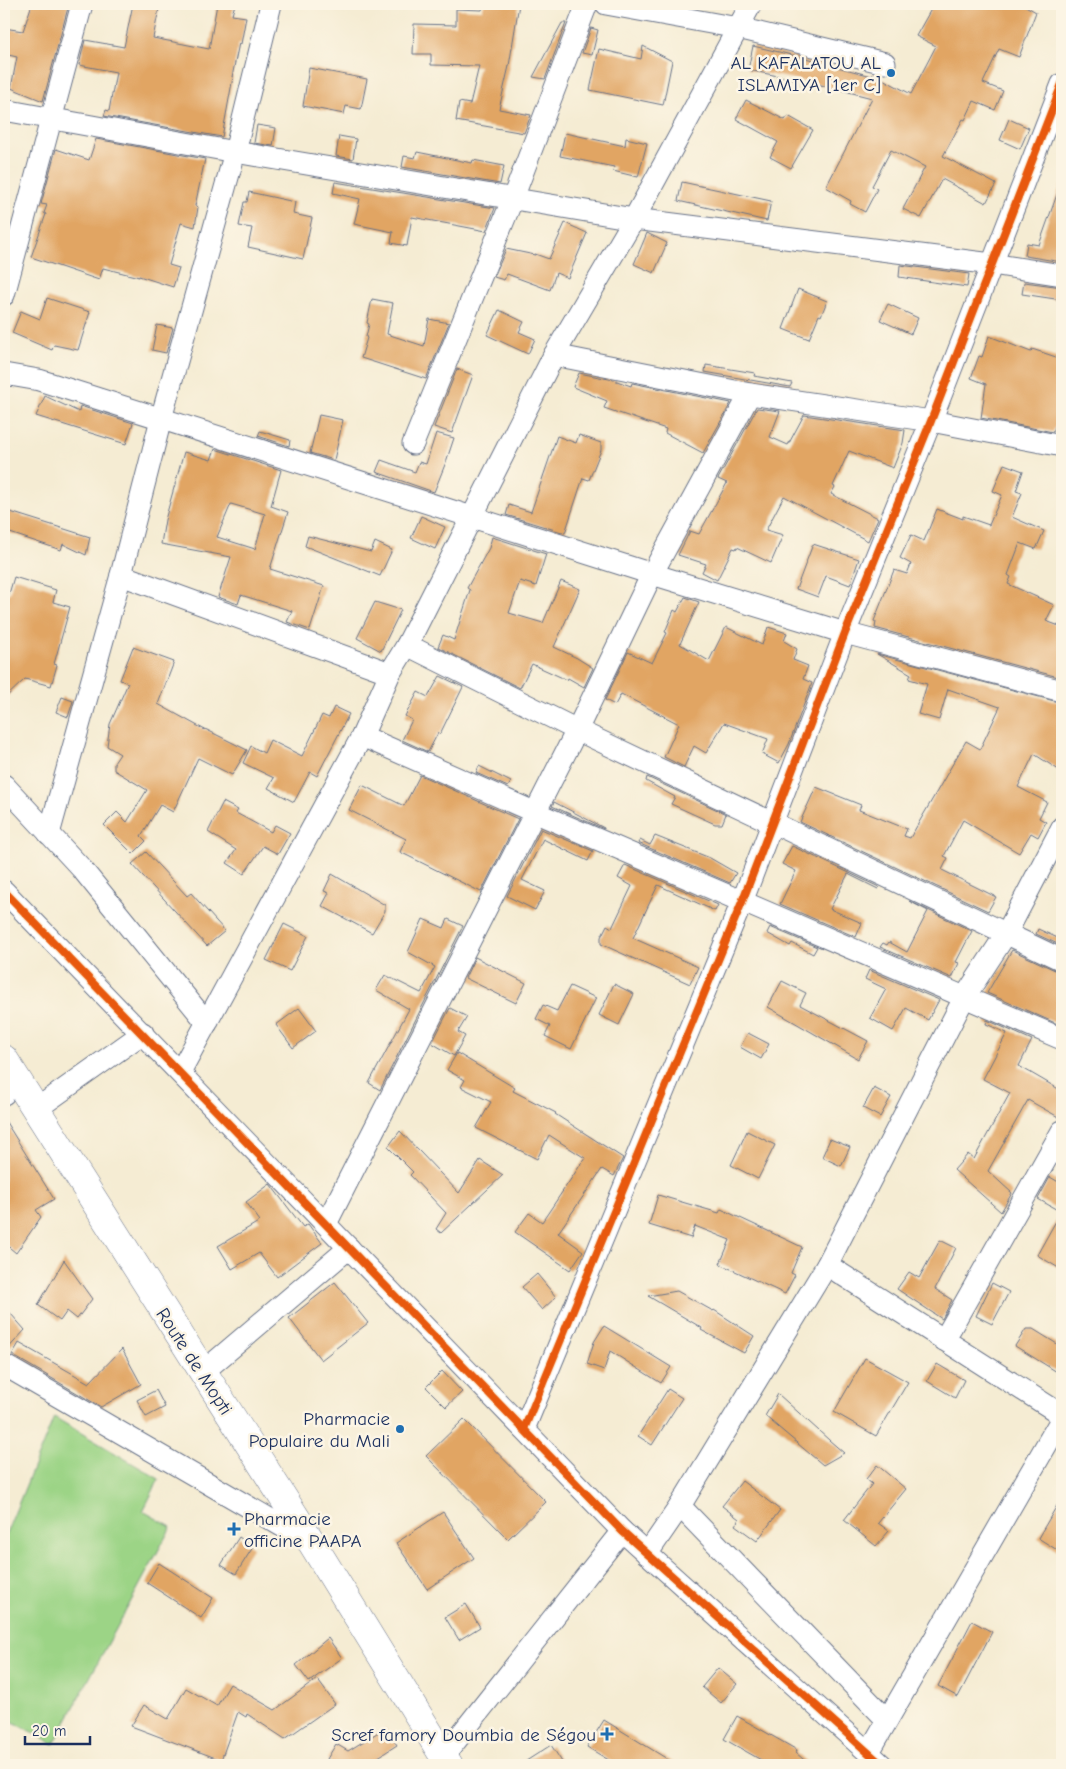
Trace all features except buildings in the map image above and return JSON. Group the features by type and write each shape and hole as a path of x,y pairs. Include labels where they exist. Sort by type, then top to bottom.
{"highway":[{"name":"Route de Mopti","path":"6,1075 35,1110 203,1372 312,1544 444,1763"}],"street":[{"path":"4,295 82,4"},
{"path":"49,834 235,152 271,4"},
{"path":"413,444 513,198 587,4"},
{"path":"606,4 738,28 885,62"},
{"path":"180,1072 362,736 390,673 407,645 554,355 634,219 750,4"},
{"path":"524,1430 742,902 845,633 931,421 1062,84"},
{"path":"4,110 235,152 634,219 992,264 1062,275"},
{"path":"554,355 750,394 931,421 1062,446"},
{"path":"4,374 39,380 652,574 845,633 1062,691"},
{"path":"326,1224 577,730 652,574 750,394"},
{"path":"121,575 390,673"},
{"path":"407,645 577,730 1062,960"},
{"path":"362,736 1062,1039"},
{"path":"4,785 82,869 207,1022"},
{"path":"647,1554 680,1506 828,1265 964,998 1006,934 1062,827"},
{"path":"4,890 622,1531 875,1759 887,1720 1062,1417 828,1265"},
{"path":"35,1110 143,1033"},
{"path":"944,1340 1062,1131"},
{"path":"203,1372 349,1248"},
{"path":"4,1365 312,1544"},
{"path":"680,1506 887,1720"},
{"path":"444,1763 622,1531"}],"green space":[{"path":"54,1417 159,1479 143,1511 171,1527 54,1744 4,1717 4,1539"}],"cycle path":[{"path":"524,1429 742,902 845,633 931,421 1062,84"},
{"path":"4,891 622,1531 882,1765"}],"place":[{"name":"AL KAFALATOU AL ISLAMIYA [1er C]","path":"891,73"},
{"name":"Pharmacie Populaire du Mali","path":"400,1429"},
{"name":"Pharmacie officine PAAPA","path":"234,1529"},
{"name":"Scref famory Doumbia de Ségou","path":"607,1734"}]}
